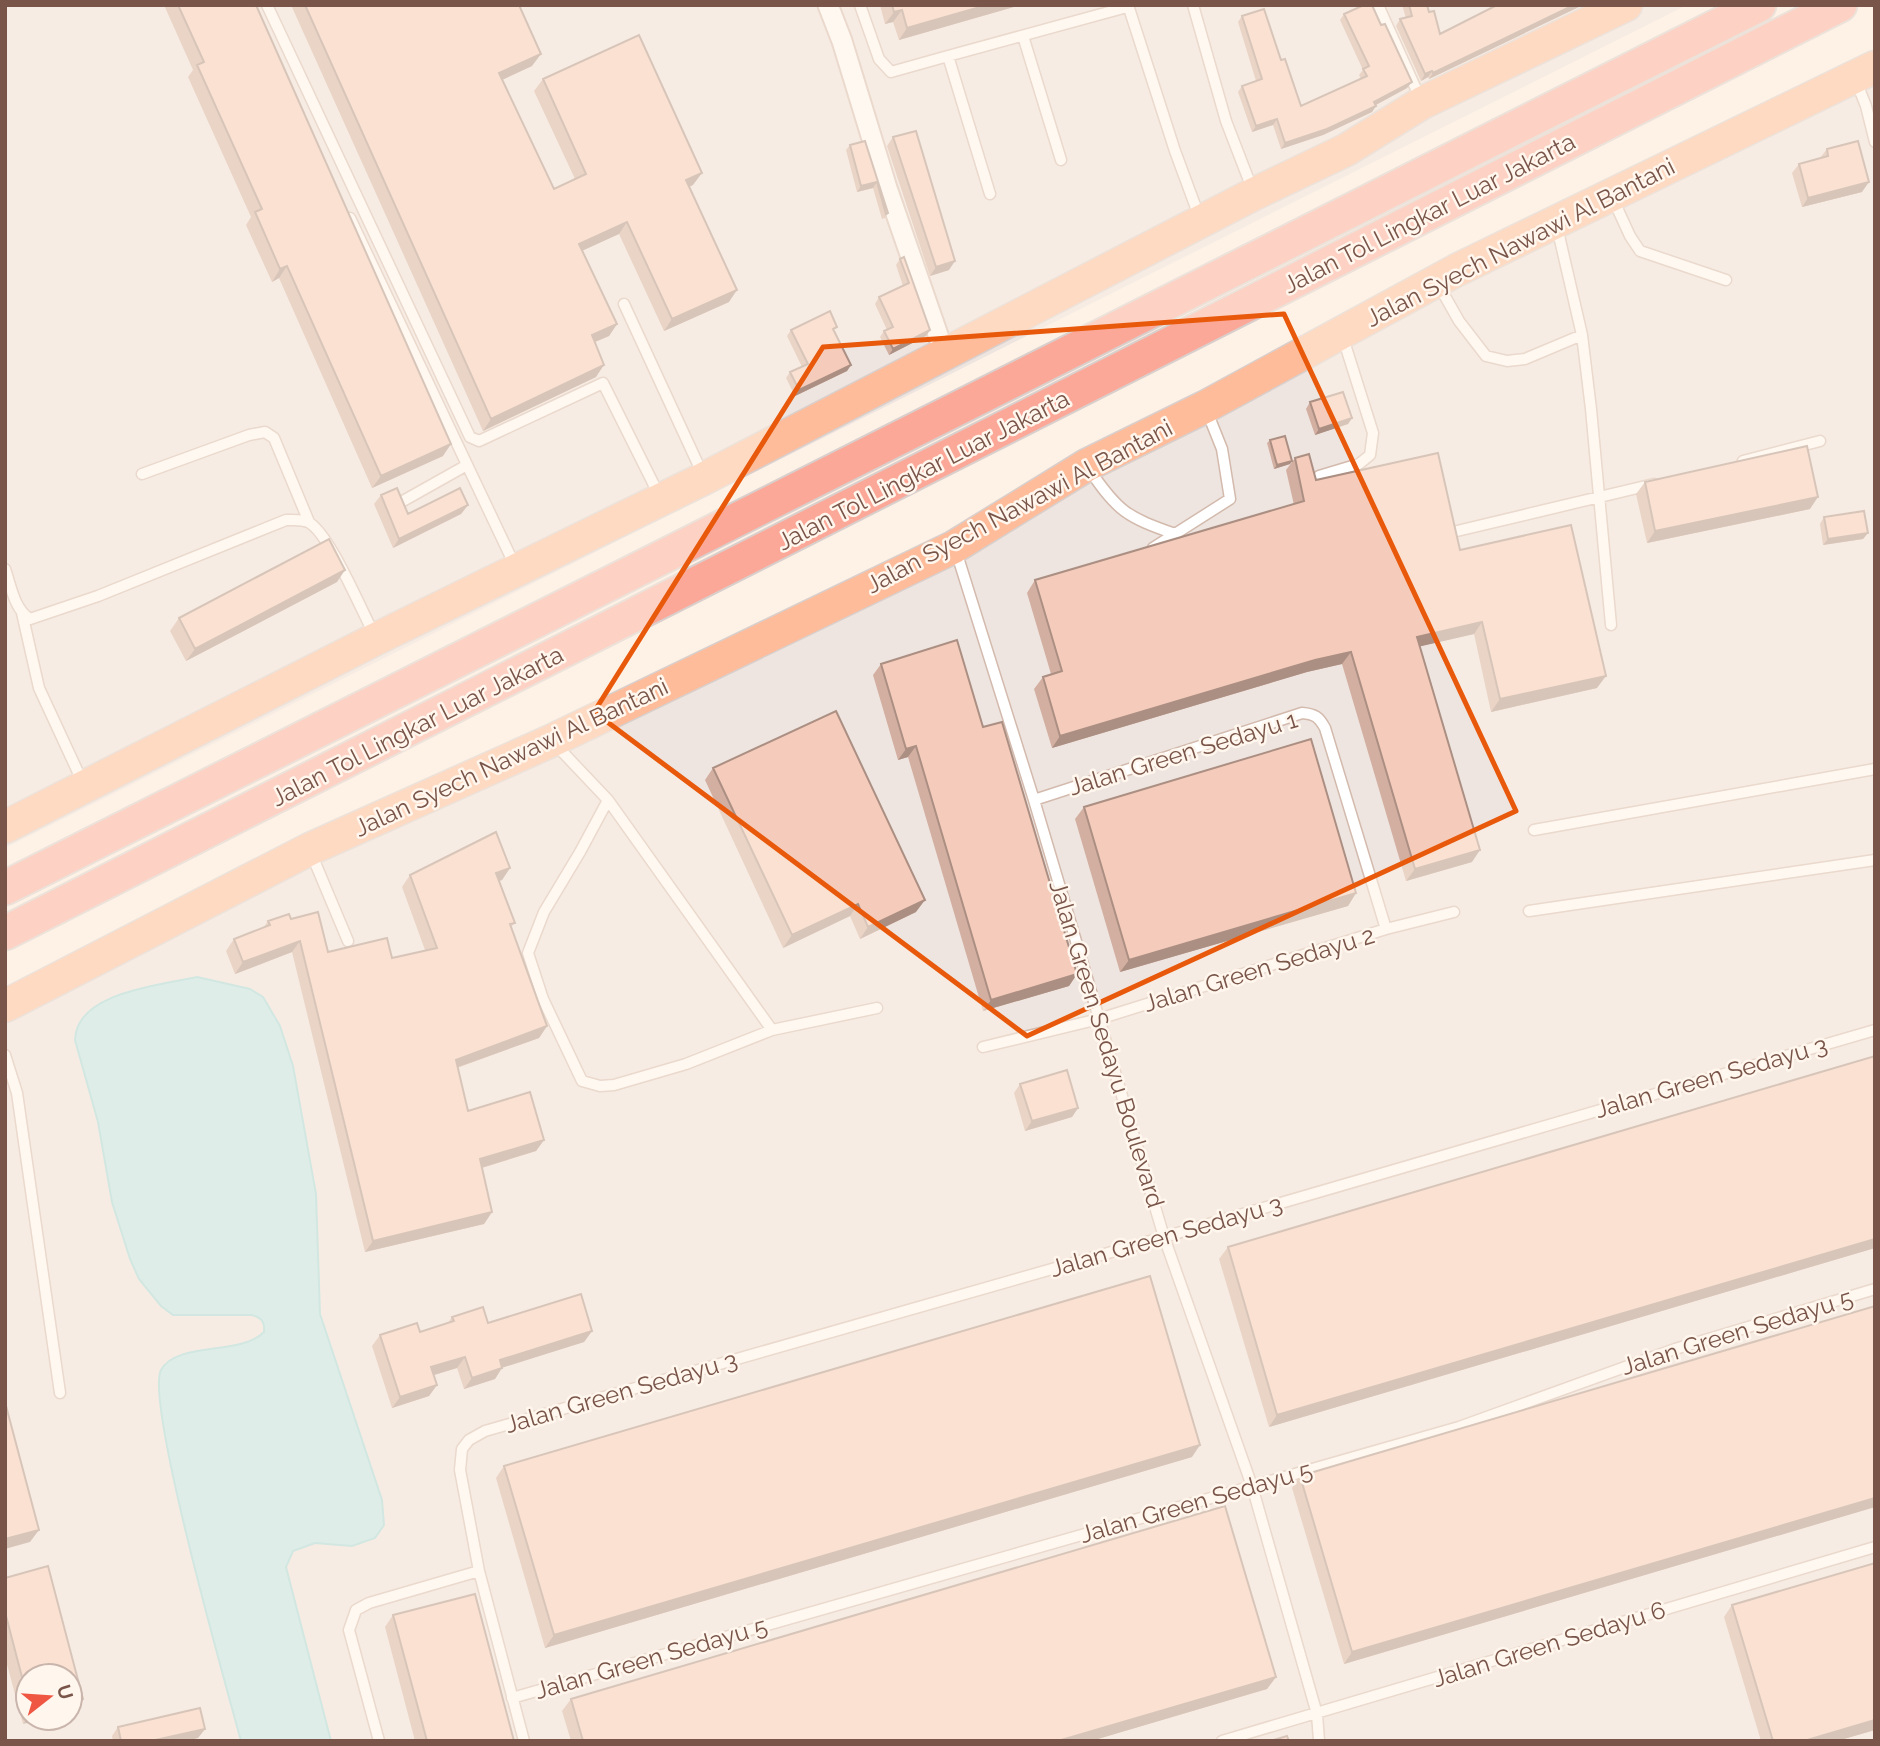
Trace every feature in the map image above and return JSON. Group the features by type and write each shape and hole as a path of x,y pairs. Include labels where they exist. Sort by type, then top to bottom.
{"highway":[{"path":"5,827 376,639 662,500 1254,194 1346,150 1422,103 1626,5"},
{"name":"Jalan Tol Lingkar Luar Jakarta","path":"7,887 1759,5"},
{"name":"Jalan Tol Lingkar Luar Jakarta","path":"19,927 1840,5"},
{"name":"Jalan Syech Nawawi Al Bantani","path":"5,1006 310,849 551,741 954,547 1087,465 1205,407 1437,281 1865,72"}],"street":[{"path":"828,5 945,355"}],"lane":[{"path":"267,5 470,437 479,441 603,383 662,500"},
{"path":"860,5 879,59 891,72 1127,6 1201,223"},
{"path":"1193,5 1226,121 1254,194"},
{"path":"1378,5 1422,103"},
{"path":"1023,36 1061,160"},
{"path":"948,56 990,194"},
{"path":"1865,72 1866,106 1875,142"},
{"path":"1611,195 1640,251 1726,280"},
{"path":"344,204 518,571"},
{"path":"1556,222 1582,335 1611,625"},
{"path":"1437,281 1459,321 1486,356 1507,361 1525,359 1582,335"},
{"path":"624,304 705,478"},
{"path":"1319,476 1359,464 1370,455 1374,433 1341,332"},
{"path":"1153,548 1231,496 1222,449 1205,407"},
{"path":"142,474 249,435 265,432 274,438 309,522 328,542 376,639"},
{"path":"1734,463 1820,441"},
{"path":"403,501 467,465"},
{"path":"1087,465 1111,501 1136,520 1175,534"},
{"path":"1457,531 1661,482"},
{"path":"22,613 30,619 53,613 286,520 309,522"},
{"name":"Jalan Green Sedayu Boulevard","path":"954,547 1034,800 1164,1237 1252,1486 1317,1714 1319,1741"},
{"path":"5,569 22,613 39,688 85,787"},
{"name":"Jalan Green Sedayu 1","path":"1034,800 1302,713 1314,714 1325,728 1387,929"},
{"path":"551,741 608,800 772,1030"},
{"path":"1534,830 1875,769"},
{"path":"608,800 544,912 528,953 543,999 582,1081 600,1086 614,1085 686,1064 772,1030 877,1008"},
{"path":"310,849 348,941"},
{"path":"1529,911 1875,860"},
{"name":"Jalan Green Sedayu 2","path":"983,1046 1099,1019 1387,929 1454,912"},
{"name":"Jalan Green Sedayu 3","path":"479,1571 460,1470 462,1449 469,1440 485,1432 1875,1030"},
{"path":"5,1055 18,1093 60,1392"},
{"name":"Jalan Green Sedayu 5","path":"512,1698 1459,1427 1675,1349 1875,1289"},
{"name":"Jalan Green Sedayu 6","path":"1222,1741 1875,1547"},
{"path":"379,1741 349,1630 356,1610 369,1603 479,1571 524,1741"}],"highlighted area":[{"path":"1284,314 1516,811 1027,1036 594,712 823,347"}],"shaded area":[{"path":"5,5 1687,5 5,848"},
{"path":"1875,54 1875,1741 5,1741 5,995 849,602"}],"water":[{"path":"197,977 250,989 263,997 280,1026 293,1066 316,1194 320,1314 382,1500 384,1525 375,1538 352,1546 315,1543 293,1551 286,1567 331,1741 241,1741 190,1548 165,1434 159,1393 161,1370 169,1361 181,1355 254,1339 264,1332 264,1326 260,1319 252,1315 173,1315 161,1306 139,1279 112,1202 98,1122 75,1040 79,1024 90,1011 105,1001 143,988"}],"building":[{"path":"178,5 256,5 451,444 381,476 287,266 280,269 255,212 262,209 197,65 204,62"},
{"path":"305,5 519,5 541,54 499,73 554,189 586,174 543,79 639,35 702,173 686,180 737,290 672,319 627,222 579,244 617,324 592,335 604,365 491,419"},
{"path":"892,5 987,5 907,28 902,10 894,12"},
{"path":"1364,5 1372,5 1381,25 1385,24 1412,82 1374,102 1376,106 1327,129 1285,143 1277,119 1256,126 1242,86 1262,79 1242,16 1264,9 1281,60 1285,59 1301,106 1367,76 1363,69 1369,66 1344,14"},
{"path":"1409,5 1427,5 1429,12 1434,11 1440,34 1497,5 1574,5 1433,73 1432,71 1425,74 1400,19 1412,16"},
{"path":"916,131 955,261 936,267 893,137"},
{"path":"865,141 888,213 886,214 877,182 861,186 850,145"},
{"path":"1858,141 1869,182 1808,198 1799,164 1828,156 1827,149"},
{"path":"904,257 930,330 893,349 884,331 893,327 879,297 909,283 900,259"},
{"path":"830,311 837,327 833,329 851,365 799,390 790,372 808,364 791,330"},
{"path":"1343,392 1352,418 1319,429 1310,402"},
{"path":"1285,436 1292,461 1277,465 1270,440"},
{"path":"1807,446 1818,497 1655,531 1645,482"},
{"path":"1438,453 1460,550 1571,525 1606,676 1500,699 1482,622 1417,637 1480,850 1415,869 1351,652 1315,660 1060,736 1043,677 1062,671 1035,580 1304,501 1295,458 1309,454 1316,480"},
{"path":"397,488 408,514 460,488 468,505 399,539 381,495"},
{"path":"1864,511 1868,533 1828,539 1824,517"},
{"path":"329,539 345,570 195,649 179,618"},
{"path":"957,640 983,727 1002,722 1077,974 991,1000 916,746 906,749 881,664"},
{"path":"836,711 925,900 868,927 858,904 792,935 713,768"},
{"path":"1311,739 1356,893 1129,960 1084,807"},
{"path":"496,832 510,868 496,873 515,923 510,924 547,1026 456,1060 468,1111 530,1092 544,1140 480,1159 492,1212 373,1241 300,941 243,962 234,939 270,925 268,921 289,914 291,919 318,912 328,952 387,938 392,958 437,948 410,875"},
{"path":"1875,1056 1875,1239 1277,1415 1228,1247"},
{"path":"1067,1070 1078,1108 1032,1121 1020,1084"},
{"path":"1150,1276 1200,1445 554,1635 504,1466"},
{"path":"581,1294 592,1331 500,1360 502,1368 472,1378 465,1357 431,1367 437,1385 400,1397 380,1335 417,1323 420,1332 454,1321 452,1317 483,1307 488,1323"},
{"path":"1875,1306 1875,1498 1352,1652 1300,1476"},
{"path":"5,1402 39,1530 5,1539"},
{"path":"1225,1506 1276,1677 1058,1741 583,1741 571,1699"},
{"path":"1875,1563 1875,1720 1804,1741 1773,1741 1732,1605"},
{"path":"48,1566 73,1662 18,1662 5,1612 5,1578"},
{"path":"475,1594 514,1741 427,1741 393,1615"},
{"path":"200,1708 205,1729 151,1741 121,1741 118,1727"},
{"path":"1287,1736 1289,1741 1270,1741"}]}
